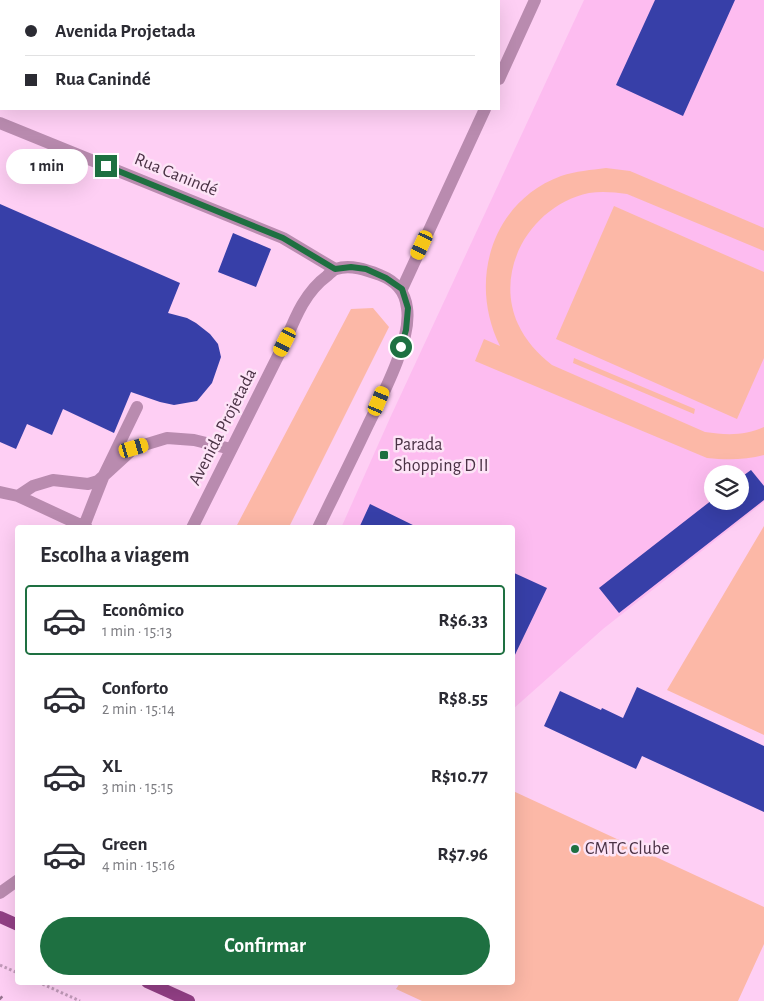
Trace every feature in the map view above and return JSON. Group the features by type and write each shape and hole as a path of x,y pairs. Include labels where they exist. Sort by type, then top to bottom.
{"main road":[{"path":"0,917 15,924"},
{"path":"155,985 189,1001"}],"street":[{"path":"500,77 535,0"},
{"path":"402,289 485,110"},
{"name":"Rua Canindé","path":"0,123 283,238 335,269"},
{"path":"319,525 395,364 406,330 408,308 402,289 386,278 366,269 351,267 335,269"},
{"name":"Avenida Projetada","path":"193,525 285,342 298,312 317,283 335,269"},
{"path":"86,525 104,475 137,407"},
{"path":"18,496 33,486 53,480 88,484 98,481 134,448 166,438 194,440 231,449"},
{"path":"0,492 18,496 81,525"},
{"path":"0,893 15,882"}],"path":[{"path":"0,965 15,972"},
{"path":"45,985 80,1001"}],"shaded area":[{"path":"584,0 764,0 764,502 603,629 515,707 515,525 342,525"},
{"path":"606,168 630,171 764,228 764,251 627,194 589,193 569,200 550,211 535,225 523,242 514,262 511,282 512,303 521,330 532,346 552,365 705,432 735,434 750,432 764,427 764,455 736,459 707,458 475,361 484,339 500,346 491,321 486,296 487,271 492,247 502,224 517,205 537,188 567,174"},
{"path":"614,206 764,272 764,358 737,419 556,339"},
{"path":"373,308 389,327 290,525 237,525 351,309"},
{"path":"574,358 695,409 694,414 573,363"},
{"path":"764,526 764,735 667,690"},
{"name":"CMTC Clube","path":"515,792 764,907 764,944 738,1001 422,1001 396,989 399,985 515,985"}],"building":[{"path":"655,0 735,0 683,116 616,85"},
{"path":"0,204 180,283 168,313 187,318 210,334 218,344 221,357 212,383 197,401 174,405 131,392 114,433 63,409 52,435 27,424 16,449 0,442"},
{"path":"233,233 271,249 256,287 218,272"},
{"path":"751,470 764,486 764,500 619,613 599,588 704,506 704,510 749,510 749,471"},
{"path":"370,504 413,525 360,525"},
{"path":"515,573 547,588 515,655"},
{"path":"637,687 764,746 764,812 642,756 636,769 544,726 560,691 623,718"}],"railway":[{"path":"0,997 4,1001"}],"place":[{"name":"Parada Shopping D II","path":"384,455"},
{"name":"CMTC Clube","path":"575,849"}],"route":[{"path":"106,166 283,238 335,269 351,267 366,269 386,278 402,289 408,308 406,330 401,347"}]}
